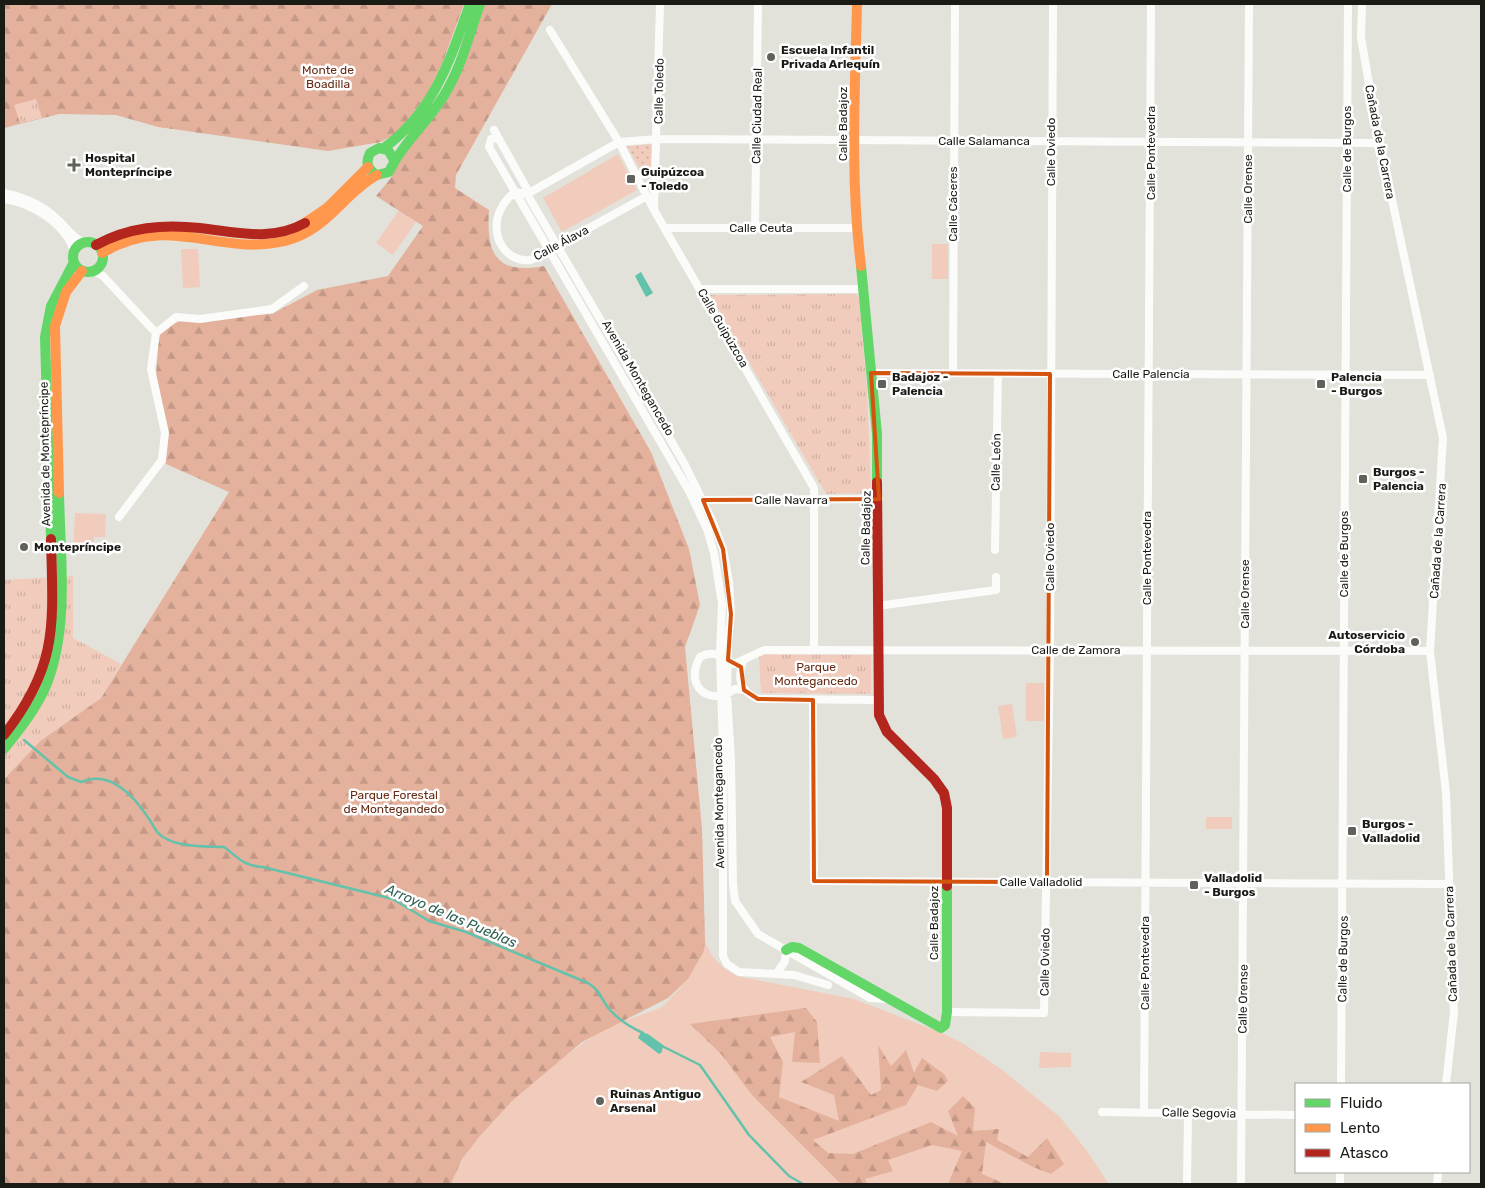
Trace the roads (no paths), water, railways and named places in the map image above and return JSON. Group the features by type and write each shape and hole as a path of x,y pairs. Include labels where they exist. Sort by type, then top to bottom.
{"street":[{"path":"377,174 368,167 367,159 370,153 395,142 413,122 434,93 444,75 470,4"},
{"path":"4,193 30,200 42,207 56,218 76,239 99,249 127,240 166,235 240,243 274,243 299,236 331,218 377,174 389,172 394,160 454,78 480,4"},
{"name":"Calle Toledo","path":"654,210 658,139 660,4"},
{"name":"Calle Ciudad Real","path":"755,228 758,4"},
{"name":"Calle Badajoz","path":"857,4 854,141 856,228 864,289 876,434 878,499 878,715 887,732 934,779 944,793 947,808 947,881 946,1012 943,1027"},
{"name":"Calle Cáceres","path":"953,374 955,4"},
{"name":"Calle Oviedo","path":"946,1012 1044,1012 1050,650 1053,4"},
{"name":"Calle Pontevedra","path":"1144,1113 1148,374 1152,142 1151,4"},
{"name":"Calle Orense","path":"1241,1184 1249,4"},
{"name":"Calle de Burgos","path":"1341,1083 1344,883 1348,4"},
{"name":"Cañada de la Carrera","path":"1362,4 1361,36 1379,143 1443,438 1430,652 1446,793 1454,1012 1446,1083"},
{"path":"1348,24 1362,13"},
{"name":"Calle Guipúzcoa","path":"550,30 619,142 654,210 814,488 814,650"},
{"name":"Avenida Montegancedo","path":"494,130 528,194 684,463 723,549 729,582 731,614 724,695 723,956 727,964 738,972 777,972 828,985"},
{"name":"Avenida Montegancedo","path":"498,138 491,139 489,147 689,491 707,529 719,578 722,604 720,654 731,760 733,884 735,901 758,934 786,950 792,947 799,948 885,999 935,1026 943,1027"},
{"name":"Calle Salamanca","path":"619,142 658,139 1379,143"},
{"path":"515,192 528,194 619,142"},
{"path":"384,148 391,153 394,160"},
{"path":"99,249 125,231 158,227 199,228 253,236 271,235 296,228 324,210 368,167"},
{"path":"639,182 647,183 656,178"},
{"name":"Calle Álava","path":"515,192 502,206 497,220 498,236 503,249 508,255 521,260 537,258 647,196"},
{"path":"4,200 30,207 51,220 68,239 74,257 95,271 156,334"},
{"name":"Calle Ceuta","path":"665,228 856,228"},
{"name":"Avenida de Montepríncipe","path":"4,735 26,705 46,664 50,632 51,550 45,337 50,307 57,288 84,242"},
{"name":"Avenida de Montepríncipe","path":"4,749 34,710 46,686 56,657 61,612 55,326 66,292 95,271 99,249"},
{"path":"120,517 162,460 165,433 151,369 156,334 176,317 200,318 272,309 304,286"},
{"path":"700,289 864,289"},
{"name":"Calle Palencia","path":"871,374 1430,375"},
{"name":"Calle León","path":"995,550 998,374"},
{"name":"Calle Navarra","path":"702,500 878,499"},
{"path":"877,606 996,590 996,577"},
{"name":"Calle de Zamora","path":"743,661 749,655 764,650 1430,652"},
{"path":"743,661 734,664 720,654 709,653 700,657 695,674 699,690 709,696 724,695 735,689 744,690 762,700 877,700"},
{"path":"743,661 739,678 744,690"},
{"name":"Calle Valladolid","path":"813,700 814,881 1145,881 1449,884"},
{"path":"722,908 733,907 740,910"},
{"path":"777,972 784,961 786,950"},
{"name":"Calle Segovia","path":"1102,1112 1295,1114"},
{"path":"1187,1184 1188,1113"}],"waterway":[{"name":"Arroyo de las Pueblas","path":"24,740 68,777 81,782 101,779 119,786 141,808 158,833 170,841 193,846 224,847 242,861 251,865 393,899 429,921 466,932 588,983 595,989 614,1014 634,1029 643,1033"},
{"name":"Arroyo de las Pueblas","path":"662,1046 700,1065 749,1135 789,1176 803,1184"}],"place":[{"name":"Escuela Infantil Privada Arlequín","path":"771,57"},
{"name":"Hospital Montepríncipe","path":"74,165"},
{"name":"Guipúzcoa - Toledo","path":"631,179"},
{"name":"Badajoz - Palencia","path":"882,384"},
{"name":"Palencia - Burgos","path":"1321,384"},
{"name":"Burgos - Palencia","path":"1363,479"},
{"name":"Montepríncipe","path":"24,547"},
{"name":"Autoservicio Córdoba","path":"1415,642"},
{"name":"Burgos - Valladolid","path":"1352,831"},
{"name":"Valladolid - Burgos","path":"1194,885"},
{"name":"Ruinas Antiguo Arsenal","path":"600,1101"}],"park label":[{"name":"Monte de Boadilla","path":"328,77"},
{"name":"Parque Montegancedo","path":"816,674"},
{"name":"Parque Forestal de Montegandedo","path":"394,802"}]}
